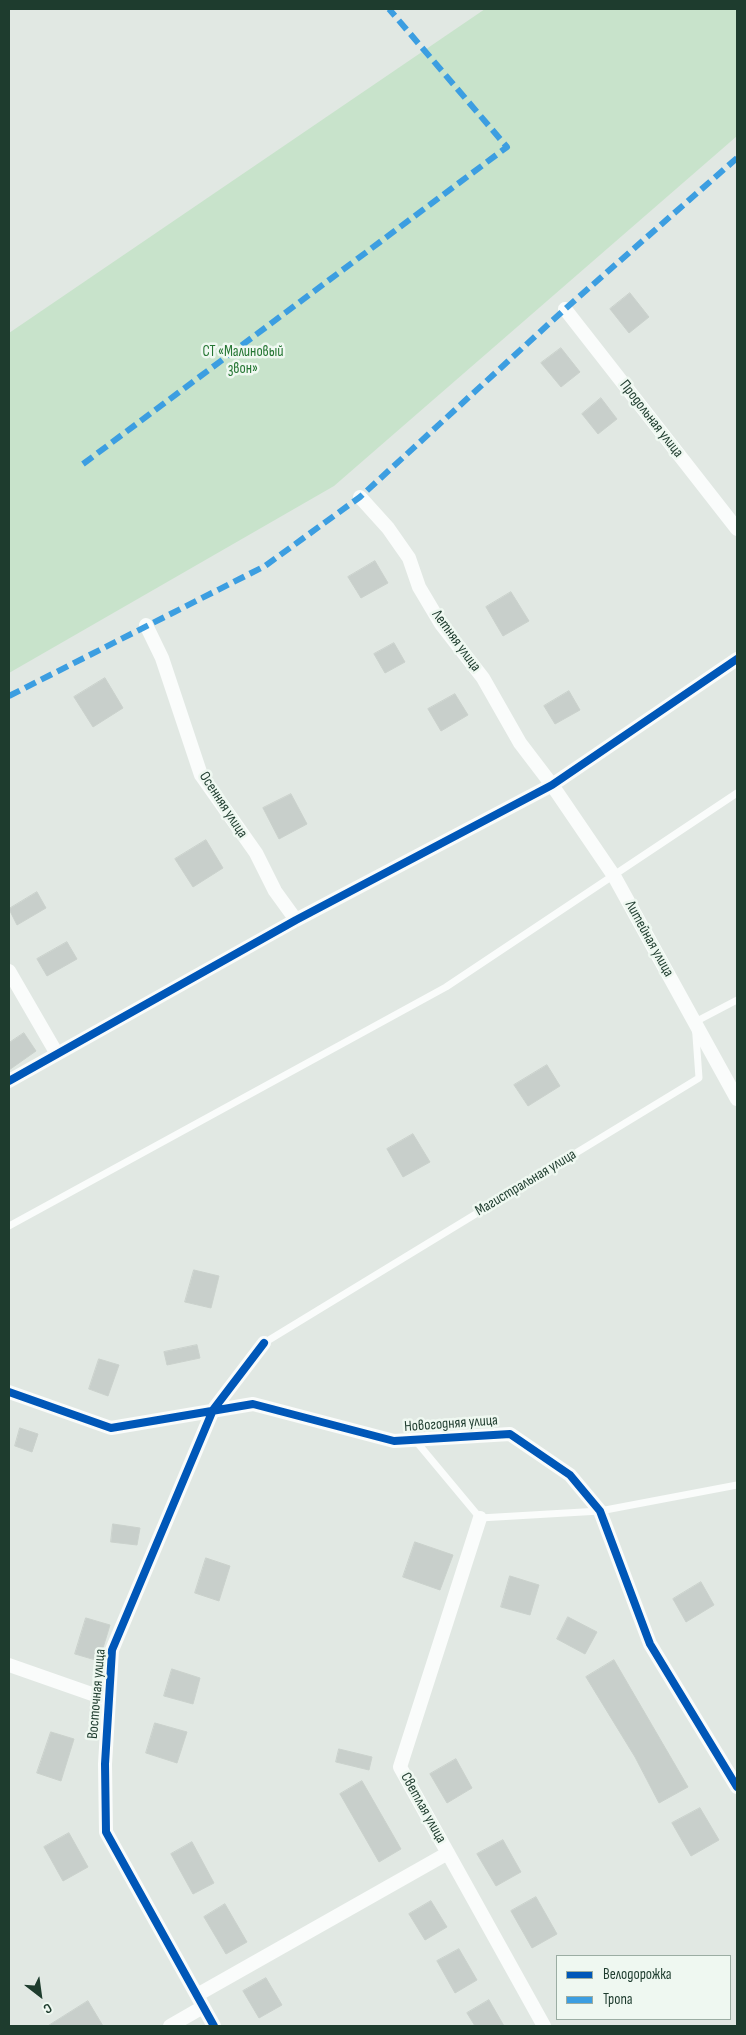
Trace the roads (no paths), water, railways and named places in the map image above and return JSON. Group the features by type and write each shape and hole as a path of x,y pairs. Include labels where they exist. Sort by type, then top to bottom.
{"street":[{"name":"Продольная улица","path":"565,309 737,529"},
{"name":"Летняя улица","path":"360,497 388,528 409,558 419,587 441,624 483,678 520,743 552,785"},
{"name":"Осенняя улица","path":"146,625 162,658 201,775 256,854 275,891 296,920"},
{"path":"9,1081 296,920 552,785 737,658"},
{"name":"Литейная улица","path":"552,785 614,876 737,1099"},
{"path":"9,971 57,1054"},
{"name":"Восточная улица","path":"214,2026 106,1832 104,1764 112,1650 214,1410 264,1343"},
{"name":"Новогодняя улица","path":"9,1392 110,1428 253,1404 394,1441 510,1434 570,1474 600,1511 650,1644 737,1786"},
{"name":"Светлая улица","path":"480,1518 400,1767 544,2026"},
{"name":"Восточная улица","path":"9,1665 109,1700"},
{"path":"170,2026 200,2001 448,1853"}],"lane":[{"path":"9,1226 446,987 737,793"},
{"path":"695,1022 737,1000"},
{"name":"Магистральная улица","path":"264,1343 699,1078 695,1022"},
{"path":"415,1440 480,1518 600,1511 737,1485"}],"park label":[{"name":"СТ «Малиновый звон»","path":"243,360"}]}
